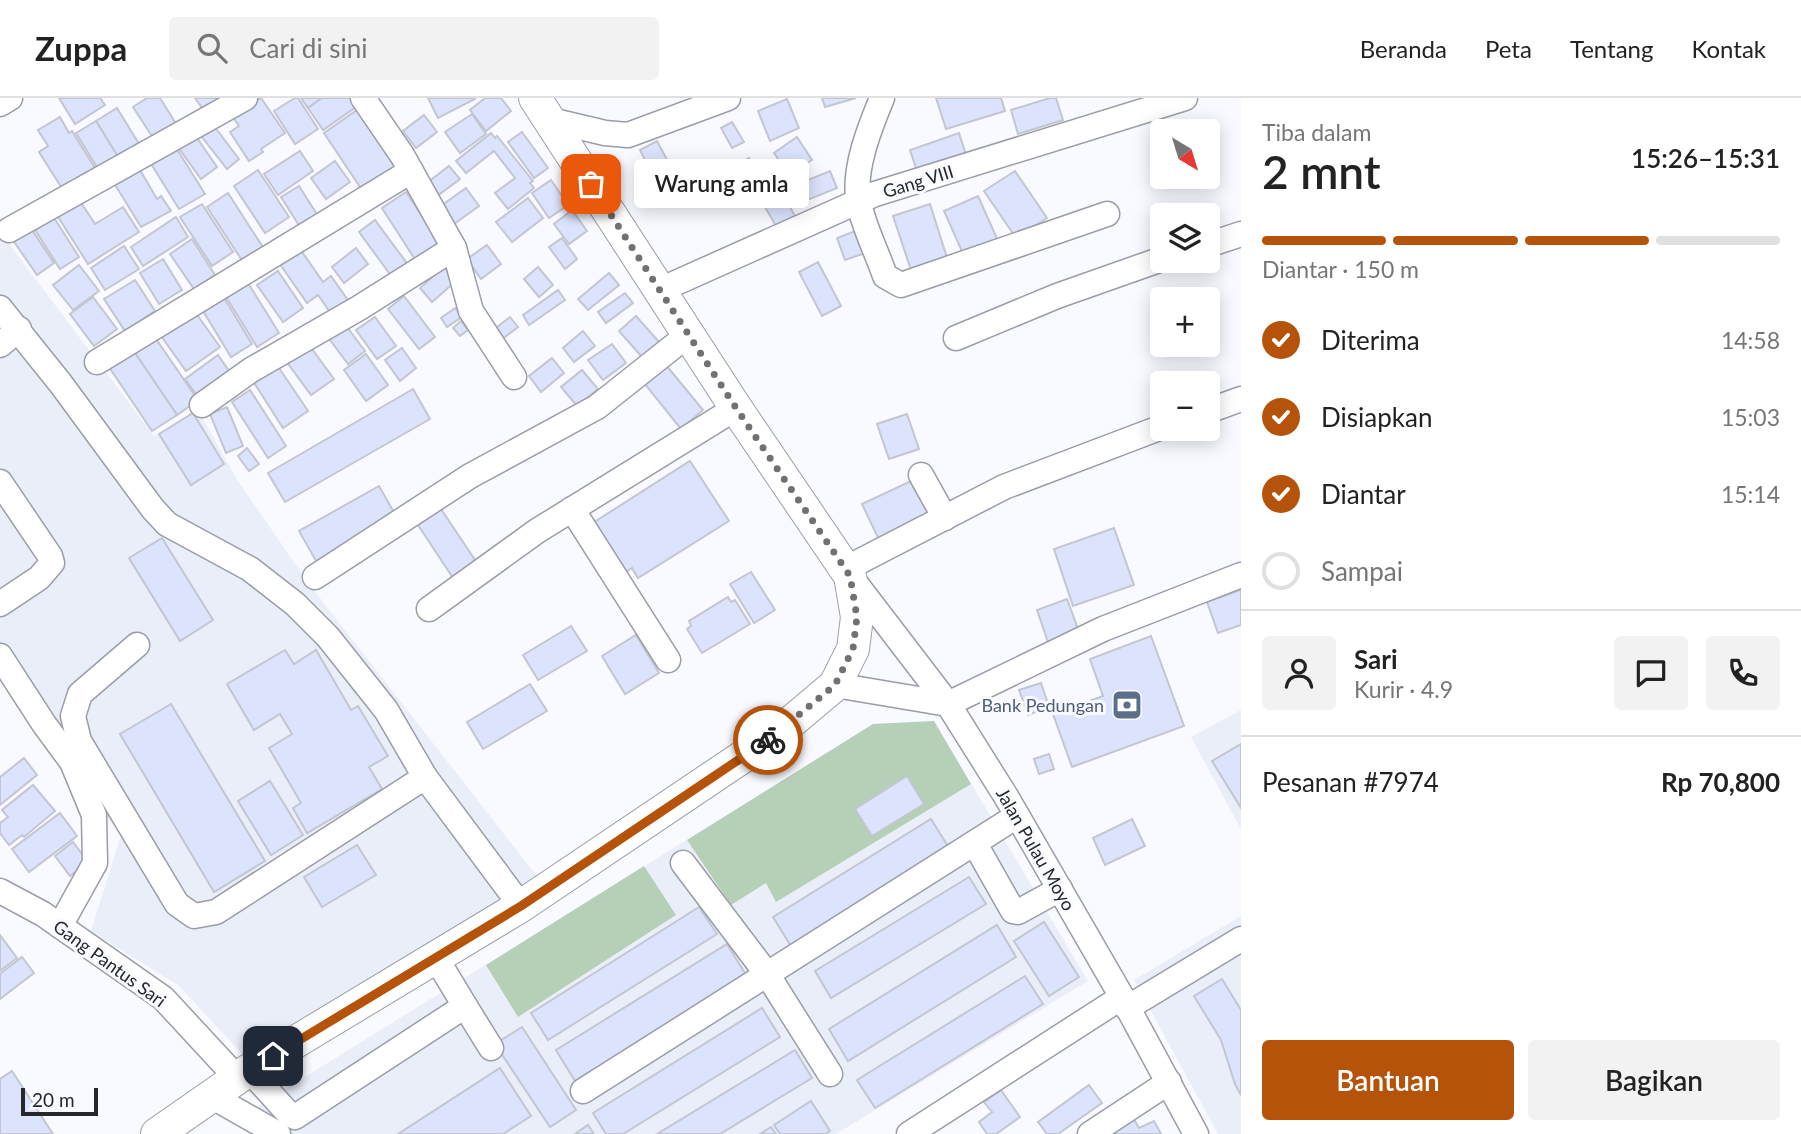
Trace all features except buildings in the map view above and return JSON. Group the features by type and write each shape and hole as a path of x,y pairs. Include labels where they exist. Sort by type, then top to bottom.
{"main road":[{"path":"158,1134 234,1082 521,906 778,733 835,685 853,649 857,617 848,573 736,408 542,109"}],"street":[{"path":"0,104 10,98"},
{"path":"9,230 245,98"},
{"path":"363,98 411,171 454,248 471,311 514,377"},
{"path":"542,109 605,133 628,135 728,98"},
{"path":"882,98 867,132 860,162 858,202 885,276 901,285 1107,215"},
{"name":"Gang VIII","path":"660,290 875,194 1185,98"},
{"path":"97,362 411,171"},
{"path":"1220,241 1241,234"},
{"path":"202,405 251,370 359,308 454,248"},
{"path":"956,338 1057,296 1150,263"},
{"path":"0,308 9,337 167,524 250,569 295,604 328,637 386,710 425,777 521,906"},
{"path":"314,577 470,476 597,407 689,334"},
{"path":"1220,407 1241,399"},
{"path":"429,609 537,531 736,408"},
{"path":"848,573 1004,487 1150,432"},
{"path":"921,475 945,518"},
{"path":"0,482 52,563 39,578 0,604"},
{"path":"572,509 668,660"},
{"name":"Jalan Pulau Moyo","path":"848,573 948,704 1060,889 1196,1134"},
{"path":"835,685 948,704 1103,629 1241,575"},
{"path":"137,645 80,694 73,716 79,741 177,904 194,916 216,912 425,777"},
{"path":"0,656 72,762 94,815 95,863 60,926"},
{"path":"583,1091 1017,816"},
{"path":"975,844 1013,911 1018,912 1060,889"},
{"path":"684,863 767,974 830,1074"},
{"name":"Gang Pantus Sari","path":"0,891 43,914 163,998 234,1082 295,1117 466,1006"},
{"path":"909,1134 1125,1003 1241,939"},
{"path":"436,958 491,1048"},
{"path":"234,1082 278,1134"},
{"path":"1090,1134 1169,1082"}],"shaded area":[{"path":"0,232 154,436 198,410 238,481 309,584 539,879 245,1057 179,986 91,931 121,835 0,676"},
{"path":"1241,710 1241,829 1191,737"},
{"path":"934,721 1088,981 836,1134 279,1134 252,1110 873,724"},
{"path":"1241,916 1241,1134 1218,1134 1134,980"}],"green space":[{"path":"934,721 971,784 776,902 766,883 731,905 687,840 873,724"},
{"path":"644,866 676,915 518,1017 486,965"}],"way so far":[{"path":"591,184 736,408 850,576 857,617 853,649 835,685 768,740"}],"place":[{"name":"Warung amla","path":"591,184"},
{"name":"Bank Pedungan","path":"1127,705"}],"route":[{"path":"273,1056 521,906 768,740"}]}
